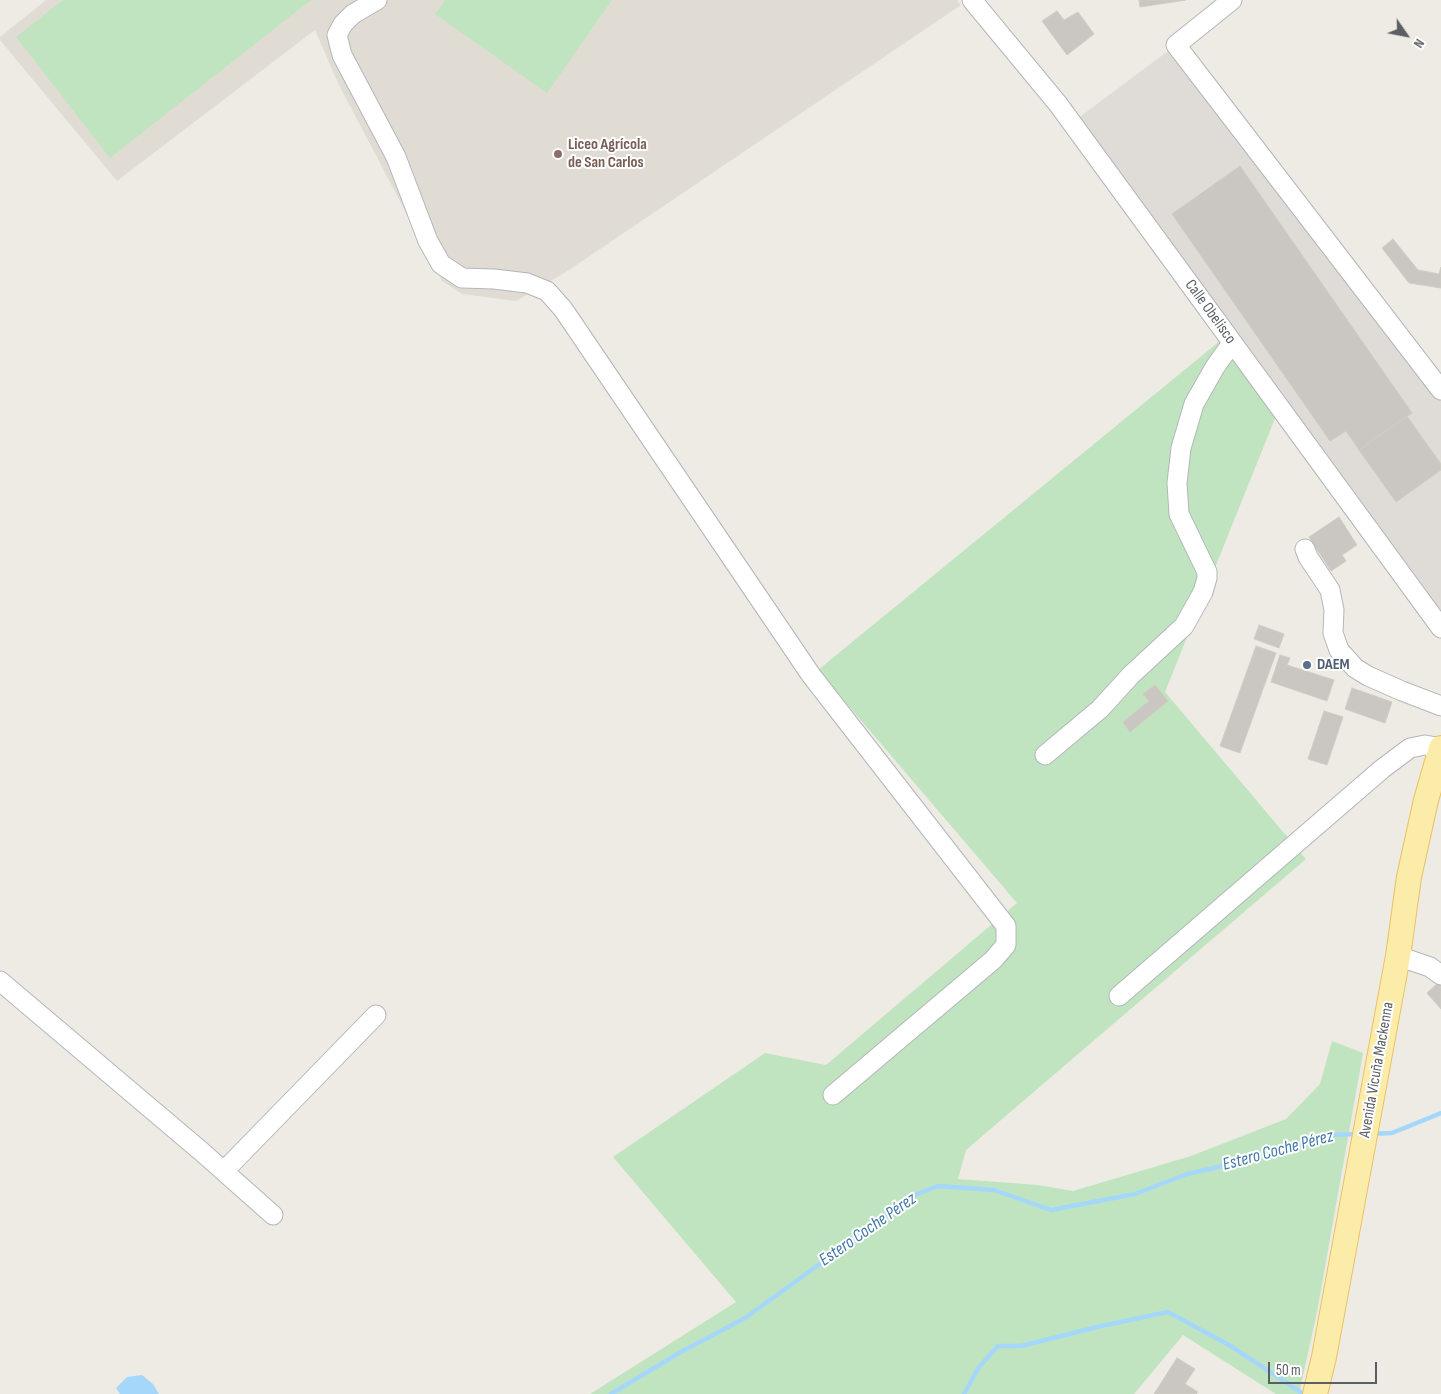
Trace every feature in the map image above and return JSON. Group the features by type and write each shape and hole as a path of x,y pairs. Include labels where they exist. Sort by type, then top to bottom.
{"main road":[{"name":"Avenida Vicuña Mackenna","path":"1315,1394 1324,1357 1398,956 1402,916 1416,838 1441,748"}],"street":[{"path":"377,0 352,14 337,35 342,55 396,156 428,241 441,264 462,278 527,283 548,291 563,309 811,675 1006,926 1006,944 993,960 833,1095"},
{"name":"Calle Obelisco","path":"972,0 1058,104 1441,628"},
{"path":"1232,0 1176,44 1441,390"},
{"path":"1045,755 1100,709 1132,675 1184,626 1203,592 1207,572 1179,514 1177,483 1181,448 1194,404 1215,367 1232,343"},
{"path":"1305,549 1308,557 1330,590 1334,610 1333,633 1339,650 1355,668 1368,676 1441,706"},
{"path":"1119,996 1382,769 1410,748 1424,745 1441,748"},
{"path":"1398,956 1430,967 1441,975"},
{"path":"0,981 224,1171 273,1215"},
{"path":"224,1171 376,1015"}],"shaded area":[{"name":"Liceo Agrícola de San Carlos","path":"46,0 957,0 961,5 569,270 516,301 462,294 442,281 338,83 315,30 117,181 0,40 0,37"},
{"path":"1176,45 1441,395 1441,619 1077,119"}],"green space":[{"path":"63,0 311,0 110,158 16,37"},
{"path":"445,0 612,0 547,93 435,14"},
{"path":"1221,340 1276,416 1165,692 1306,859 966,1150 958,1179 1038,1185 1073,1191 1191,1156 1286,1119 1320,1084 1332,1041 1363,1053 1317,1312 1299,1394 1276,1394 1183,1335 1134,1394 590,1394 736,1302 613,1157 765,1053 826,1065 1017,903 818,670"}],"water":[{"path":"142,1375 153,1384 159,1394 120,1394 116,1388 127,1377"}],"building":[{"path":"1139,0 1186,0 1140,7"},
{"path":"1057,11 1064,20 1078,12 1094,34 1067,55 1042,21"},
{"path":"1240,166 1412,413 1359,450 1346,431 1330,441 1172,214"},
{"path":"1393,239 1418,270 1439,274 1441,267 1441,288 1409,283 1382,248"},
{"path":"1407,416 1441,464 1441,470 1396,502 1359,450"},
{"path":"1339,517 1357,545 1342,555 1346,561 1331,571 1309,537"},
{"path":"1259,625 1284,634 1279,648 1254,639"},
{"path":"1256,646 1276,653 1240,753 1220,746"},
{"path":"1280,655 1290,658 1287,665 1334,680 1327,701 1271,682"},
{"path":"1155,685 1168,701 1130,732 1123,722 1149,701 1143,694"},
{"path":"1352,688 1392,702 1385,723 1345,709"},
{"path":"1324,711 1343,717 1327,765 1308,759"},
{"path":"1440,981 1441,983 1441,1009 1427,993"},
{"path":"1177,1358 1195,1369 1185,1384 1198,1392 1196,1394 1154,1394"}],"waterway":[{"name":"Estero Coche Pérez","path":"1371,1134 1392,1133 1441,1113"},
{"name":"Estero Coche Pérez","path":"611,1394 679,1353 745,1318 917,1194 938,1186 994,1190 1051,1210 1135,1194 1187,1174 1268,1156 1327,1135 1359,1134"},
{"path":"964,1394 979,1367 998,1346 1021,1346 1168,1312 1229,1345 1302,1393"}],"place":[{"name":"Liceo Agrícola de San Carlos","path":"558,154"},
{"name":"DAEM","path":"1307,665"}]}
